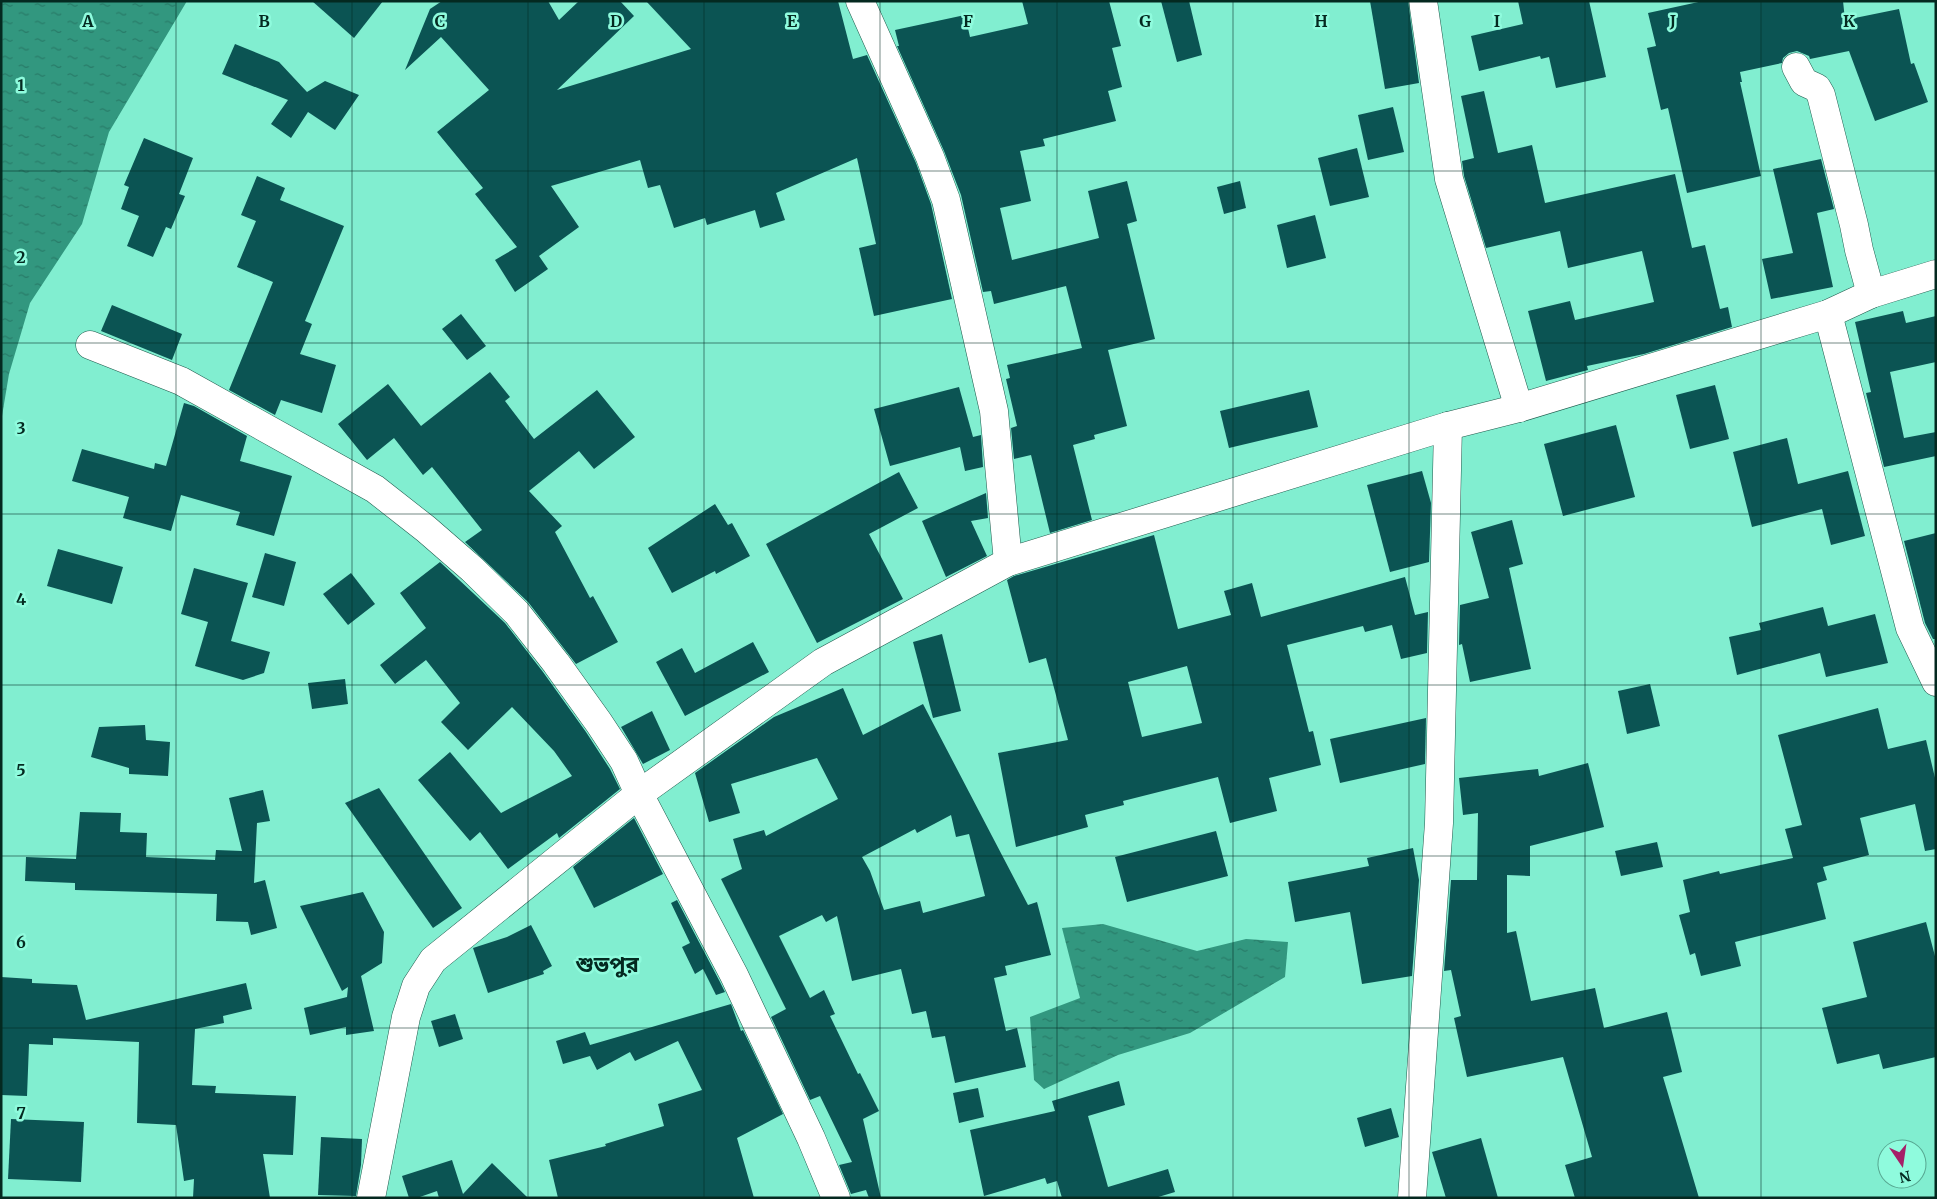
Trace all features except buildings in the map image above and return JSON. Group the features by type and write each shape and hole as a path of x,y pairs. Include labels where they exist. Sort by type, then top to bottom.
{"street":[{"path":"860,1 930,157 946,200 994,411 1008,562"},
{"path":"1423,1 1449,179 1520,408"},
{"path":"1796,67 1804,82 1818,88 1821,95 1871,294"},
{"path":"371,1198 406,1017 416,986 433,960 639,794 823,662 1008,562 1448,426 1520,408 1828,314 1871,294 1936,274"},
{"path":"1828,314 1910,628 1936,682"},
{"path":"90,345 180,381 375,489 426,529 472,569 517,613 599,722 624,761 639,794 734,974 836,1198"},
{"path":"1412,1198 1439,823 1448,426"}],"water":[{"path":"1,1 187,1 109,132 82,224 30,303 9,374 1,422"},
{"path":"1103,924 1197,951 1246,939 1288,942 1285,977 1190,1033 1118,1055 1044,1089 1034,1080 1030,1017 1080,998 1062,928"}],"district":[{"name":"শুভপুর","path":"607,964"}]}
